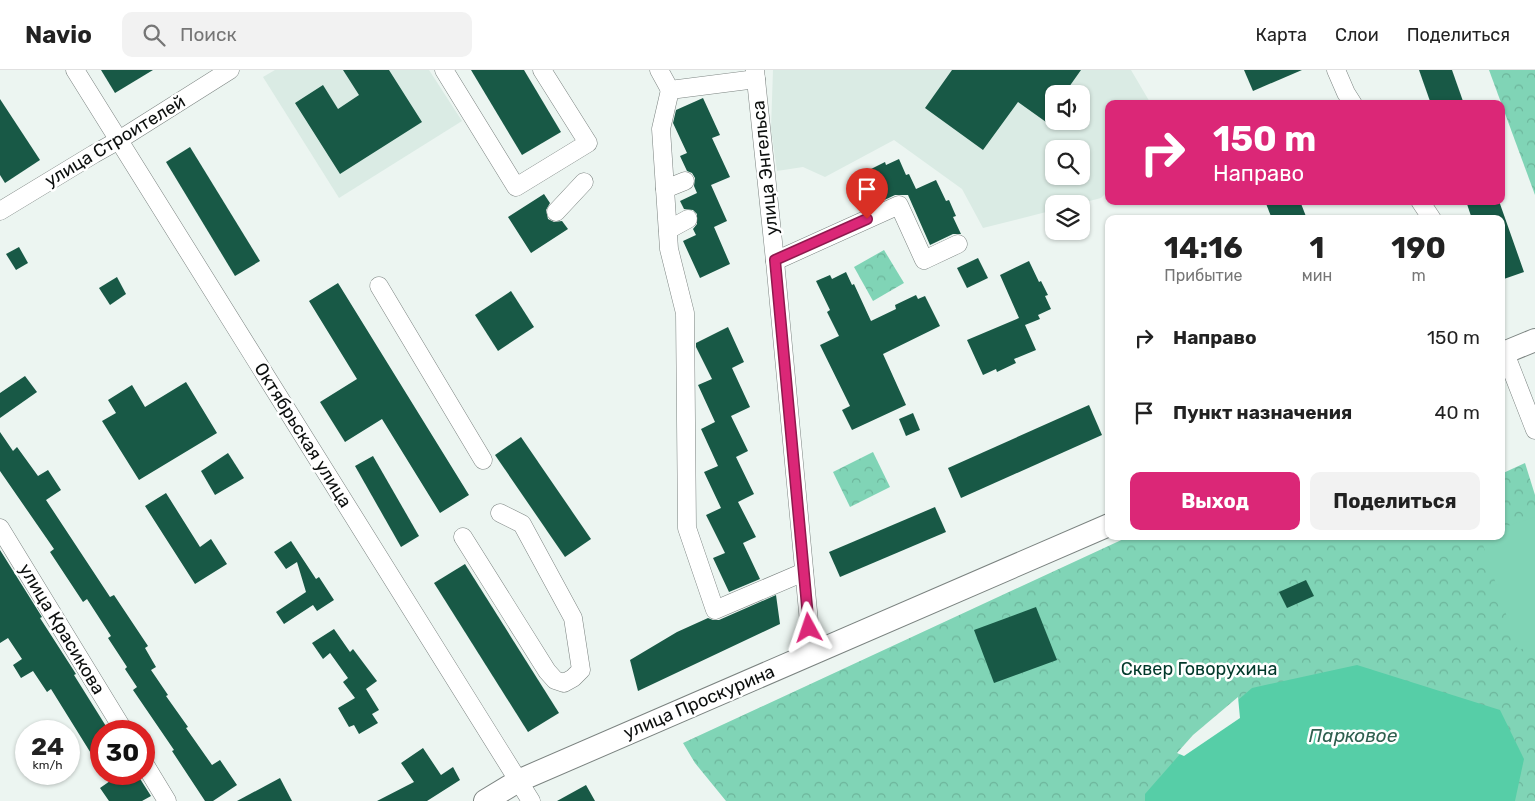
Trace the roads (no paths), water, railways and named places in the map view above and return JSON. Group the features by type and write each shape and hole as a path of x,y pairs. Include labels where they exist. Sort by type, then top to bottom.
{"street":[{"name":"Октябрьская улица","path":"75,70 530,801"},
{"name":"улица Строителей","path":"0,212 230,70"},
{"path":"444,70 516,187 588,144 542,70"},
{"path":"659,70 670,90 661,130 669,139 665,189 669,249 680,261 685,313 688,528 715,610 804,572"},
{"path":"1336,70 1350,100"},
{"path":"670,90 755,75"},
{"name":"улица Энгельса","path":"755,75 775,260 812,654"},
{"path":"665,189 685,181"},
{"path":"556,212 584,182"},
{"path":"775,260 899,205 924,260 958,244"},
{"path":"668,230 688,219"},
{"path":"379,294 437,394 477,457"},
{"path":"1505,353 1535,340"},
{"path":"1505,359 1535,430"},
{"path":"463,537 547,671 555,680 564,683 574,678 581,670 573,618 522,524 500,513"},
{"name":"улица Проскурина","path":"485,801 518,781 1105,527"},
{"name":"улица Красикова","path":"0,528 117,720"},
{"path":"155,781 167,801"}],"water":[{"name":"Парковое","path":"1357,665 1500,710 1524,759 1515,801 1145,801 1145,794 1195,737 1252,688"}],"park label":[{"name":"Сквер Говорухина","path":"1199,669"}]}
